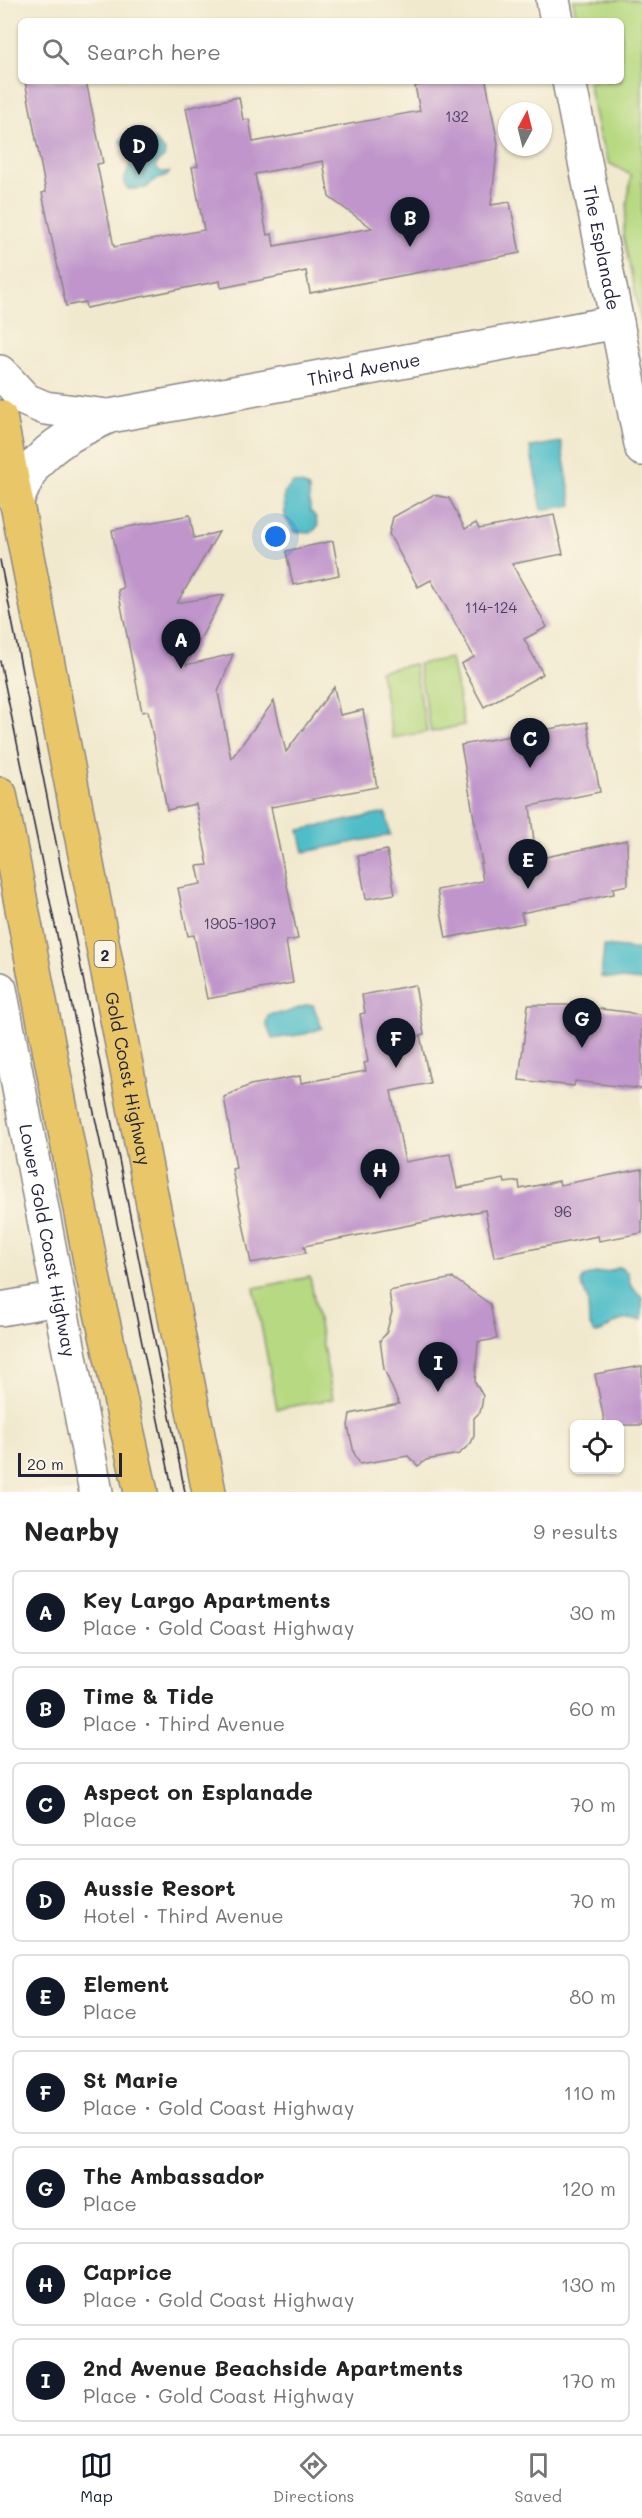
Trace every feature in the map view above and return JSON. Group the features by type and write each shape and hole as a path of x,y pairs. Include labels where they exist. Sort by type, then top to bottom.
{"highway":[{"name":"Gold Coast Highway","path":"0,417 209,1492"},
{"path":"0,794 94,1281 141,1492"}],"street":[{"path":"553,0 556,18"},
{"name":"The Esplanade","path":"570,84 642,449"},
{"name":"Third Avenue","path":"16,502 32,469 52,448 73,433 110,416 617,322"},
{"name":"Third Avenue","path":"0,372 26,400 45,408 110,416"},
{"name":"Lower Gold Coast Highway","path":"0,989 96,1492"},
{"path":"0,1310 58,1299"}],"green space":[{"path":"573,0 642,0 642,325 623,235 631,175 609,163 599,135 589,84 624,84 624,18 576,18"},
{"path":"451,658 464,725 431,732 418,664"},
{"path":"414,664 427,732 393,738 380,671"},
{"path":"310,1277 333,1399 277,1409 254,1288"}],"water":[{"path":"133,128 139,130 143,136 154,140 165,151 164,157 157,163 156,168 161,172 169,172 169,174 153,181 146,188 128,189 124,181 131,162 128,151 120,141"},
{"path":"561,442 572,505 542,510 530,447"},
{"path":"293,483 305,485 309,489 310,511 315,516 318,526 311,533 295,532 285,517 284,493"},
{"path":"386,813 390,835 304,852 299,830"},
{"path":"604,946 642,950 642,981 601,977"},
{"path":"313,1005 322,1028 305,1034 272,1039 266,1023 269,1014 285,1013"},
{"path":"619,1267 627,1272 631,1286 642,1297 642,1320 623,1320 601,1332 594,1333 589,1324 588,1301 581,1283 584,1277"}],"building":[{"path":"26,84 87,84 103,163 97,164 114,247 204,230 192,167 198,166 186,108 239,97 243,120 249,119 253,142 420,111 415,86 487,84 498,144 491,205 510,202 520,253 310,293 306,271 221,288 220,281 86,308 85,302 66,306 42,193 46,192","holes":["323,161 329,197 372,228 274,246 272,234 267,235 255,174"]},
{"path":"433,495 449,498 465,529 476,523 479,529 554,515 563,554 512,564 547,627 524,639 543,674 484,707 461,664 474,657 431,580 418,587 389,534 393,517"},
{"path":"190,515 194,538 219,532 177,603 224,595 186,665 233,654 218,692 231,759 274,701 286,752 334,687 340,715 363,710 377,787 271,807 298,939 286,941 293,983 207,999 194,935 188,936 178,888 201,884 197,866 208,865 196,804 167,810 148,711 142,712 118,590 123,588 112,530"},
{"path":"333,541 339,575 293,585 286,551"},
{"path":"587,722 600,792 530,806 536,859 627,840 628,885 613,888 614,894 521,913 524,923 446,938 437,890 483,881 480,863 482,863 461,745"},
{"path":"387,850 395,894 366,899 358,856"},
{"path":"415,985 424,1034 420,1035 430,1083 391,1091 405,1162 450,1154 457,1188 504,1179 505,1183 519,1181 520,1189 559,1181 560,1185 642,1169 642,1233 599,1241 598,1236 494,1257 485,1210 304,1246 306,1253 251,1263 232,1169 236,1168 224,1097 250,1085 300,1076 301,1083 366,1071 364,1063 368,1062 360,1014 365,1013 362,995"},
{"path":"528,1005 566,1005 627,1012 642,1016 642,1089 575,1081 574,1086 519,1080"},
{"path":"453,1278 490,1304 497,1339 478,1342 475,1382 483,1396 480,1412 474,1418 474,1436 471,1443 459,1454 426,1460 418,1466 408,1456 360,1464 354,1453 348,1426 350,1414 399,1404 384,1369 380,1340 386,1334 392,1312 389,1291"},
{"path":"642,1366 642,1425 624,1425 624,1420 604,1420 595,1374"}],"tram line":[{"path":"0,560 185,1492"},
{"path":"0,661 173,1492"}],"place":[{"name":"Aussie Resort","path":"139,175"},
{"name":"Time & Tide","path":"410,247"},
{"name":"Key Largo Apartments","path":"181,669"},
{"name":"Aspect on Esplanade","path":"530,768"},
{"name":"Element","path":"528,889"},
{"name":"The Ambassador","path":"582,1048"},
{"name":"St Marie","path":"396,1068"},
{"name":"Caprice","path":"380,1199"},
{"name":"2nd Avenue Beachside Apartments","path":"438,1392"}]}
